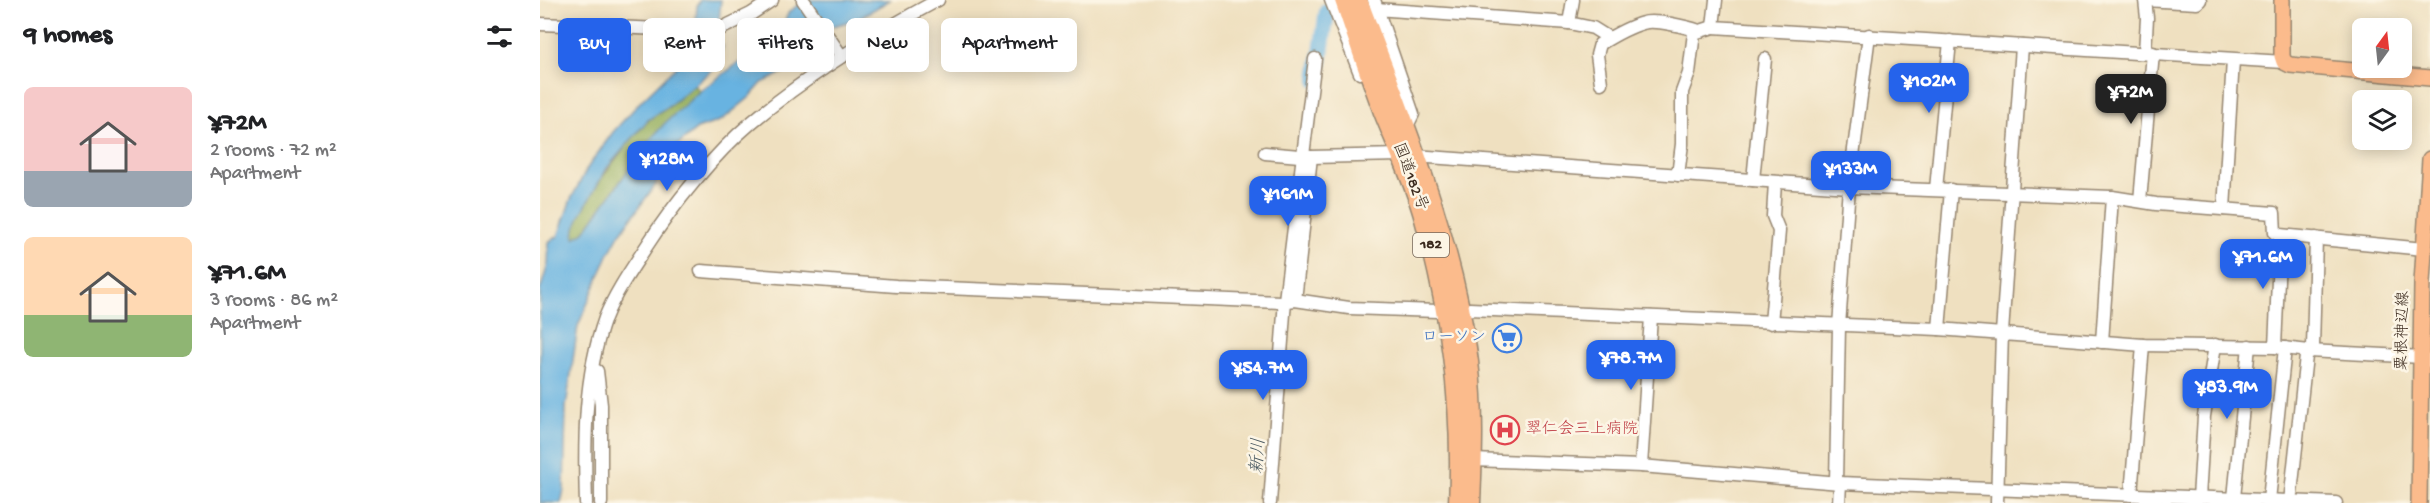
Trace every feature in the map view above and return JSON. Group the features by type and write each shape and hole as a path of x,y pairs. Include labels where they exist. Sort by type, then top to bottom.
{"highway":[{"name":"国道182号","path":"1344,0 1383,110 1409,156"},
{"name":"国道182号","path":"1358,0 1406,128 1409,156 1424,217 1469,363 1473,460 1472,503"},
{"name":"国道182号","path":"1453,310 1461,461 1458,503"}],"main road":[{"path":"2282,0 2284,62 2290,65 2430,78"},
{"name":"粟根神辺線","path":"2419,503 2426,359 2424,249 2430,162"}],"street":[{"path":"540,24 682,29 726,27 772,0"},
{"path":"803,0 840,54"},
{"path":"586,503 586,405 596,350 606,318 620,287 662,222 695,181 750,124 840,54 938,0"},
{"path":"1331,0 1373,107 1383,110"},
{"path":"1569,23 1573,0"},
{"path":"1713,27 1716,0"},
{"path":"2140,201 2149,52 2145,0 2197,3 2200,0"},
{"path":"1406,128 1413,114 1375,5 1569,23 1593,28 1609,38"},
{"path":"1601,83 1597,55 1600,44 1609,38 1645,22 1700,31"},
{"path":"1678,175 1682,144 1682,92 1689,73 1694,33 1713,27 2284,62"},
{"path":"1839,503 1839,326 1850,187 1869,35"},
{"path":"1936,189 1950,41"},
{"path":"1997,503 2002,333 2022,46"},
{"path":"1270,503 1315,59"},
{"path":"1753,180 1765,59"},
{"path":"2224,209 2234,60"},
{"path":"1265,153 1306,156 1409,156 1850,187 2112,196 2140,201 2274,213 2275,233 2280,235 2424,249"},
{"path":"1771,322 1779,231 1773,216 1775,182"},
{"path":"1939,329 1951,190"},
{"path":"2102,342 2112,196"},
{"path":"2269,500 2280,347 2280,235"},
{"path":"2290,501 2306,356 2313,347 2316,238"},
{"path":"701,271 908,286 1281,302 1290,300 1349,308 1939,329 2143,345 2280,347 2426,359"},
{"path":"1641,466 1651,317"},
{"path":"2131,495 2143,345"},
{"path":"2199,498 2204,416 2215,345"},
{"path":"2234,498 2249,346"},
{"path":"596,350 600,354 596,368 601,405 601,503"},
{"path":"1473,460 1641,466 1838,483 1997,489 2069,498 2131,495 2336,503"}],"green space":[{"path":"694,85 700,91 649,141 584,232 577,238 573,238 581,211 627,145 649,120 670,106"}],"water":[{"path":"700,0 721,0 719,18 696,18"},
{"path":"805,0 890,0 860,18 846,18 846,22 834,26 834,18 786,18 789,12"},
{"path":"737,64 737,72 784,72 762,83 750,97 722,120 697,129 672,150 661,164 656,184 619,235 608,255 578,326 566,407 564,490 561,503 540,503 540,291 548,264 549,242 558,236 571,199 588,167 613,132 642,100 671,72 710,72 669,106 648,120 607,168 581,214 575,228 574,238 584,232 649,141 700,91"}],"waterway":[{"name":"新川","path":"1317,80 1327,11 1331,11"}],"place":[{"name":"ローソン","path":"1507,338"},
{"name":"翠仁会三上病院","path":"1505,430"}]}
